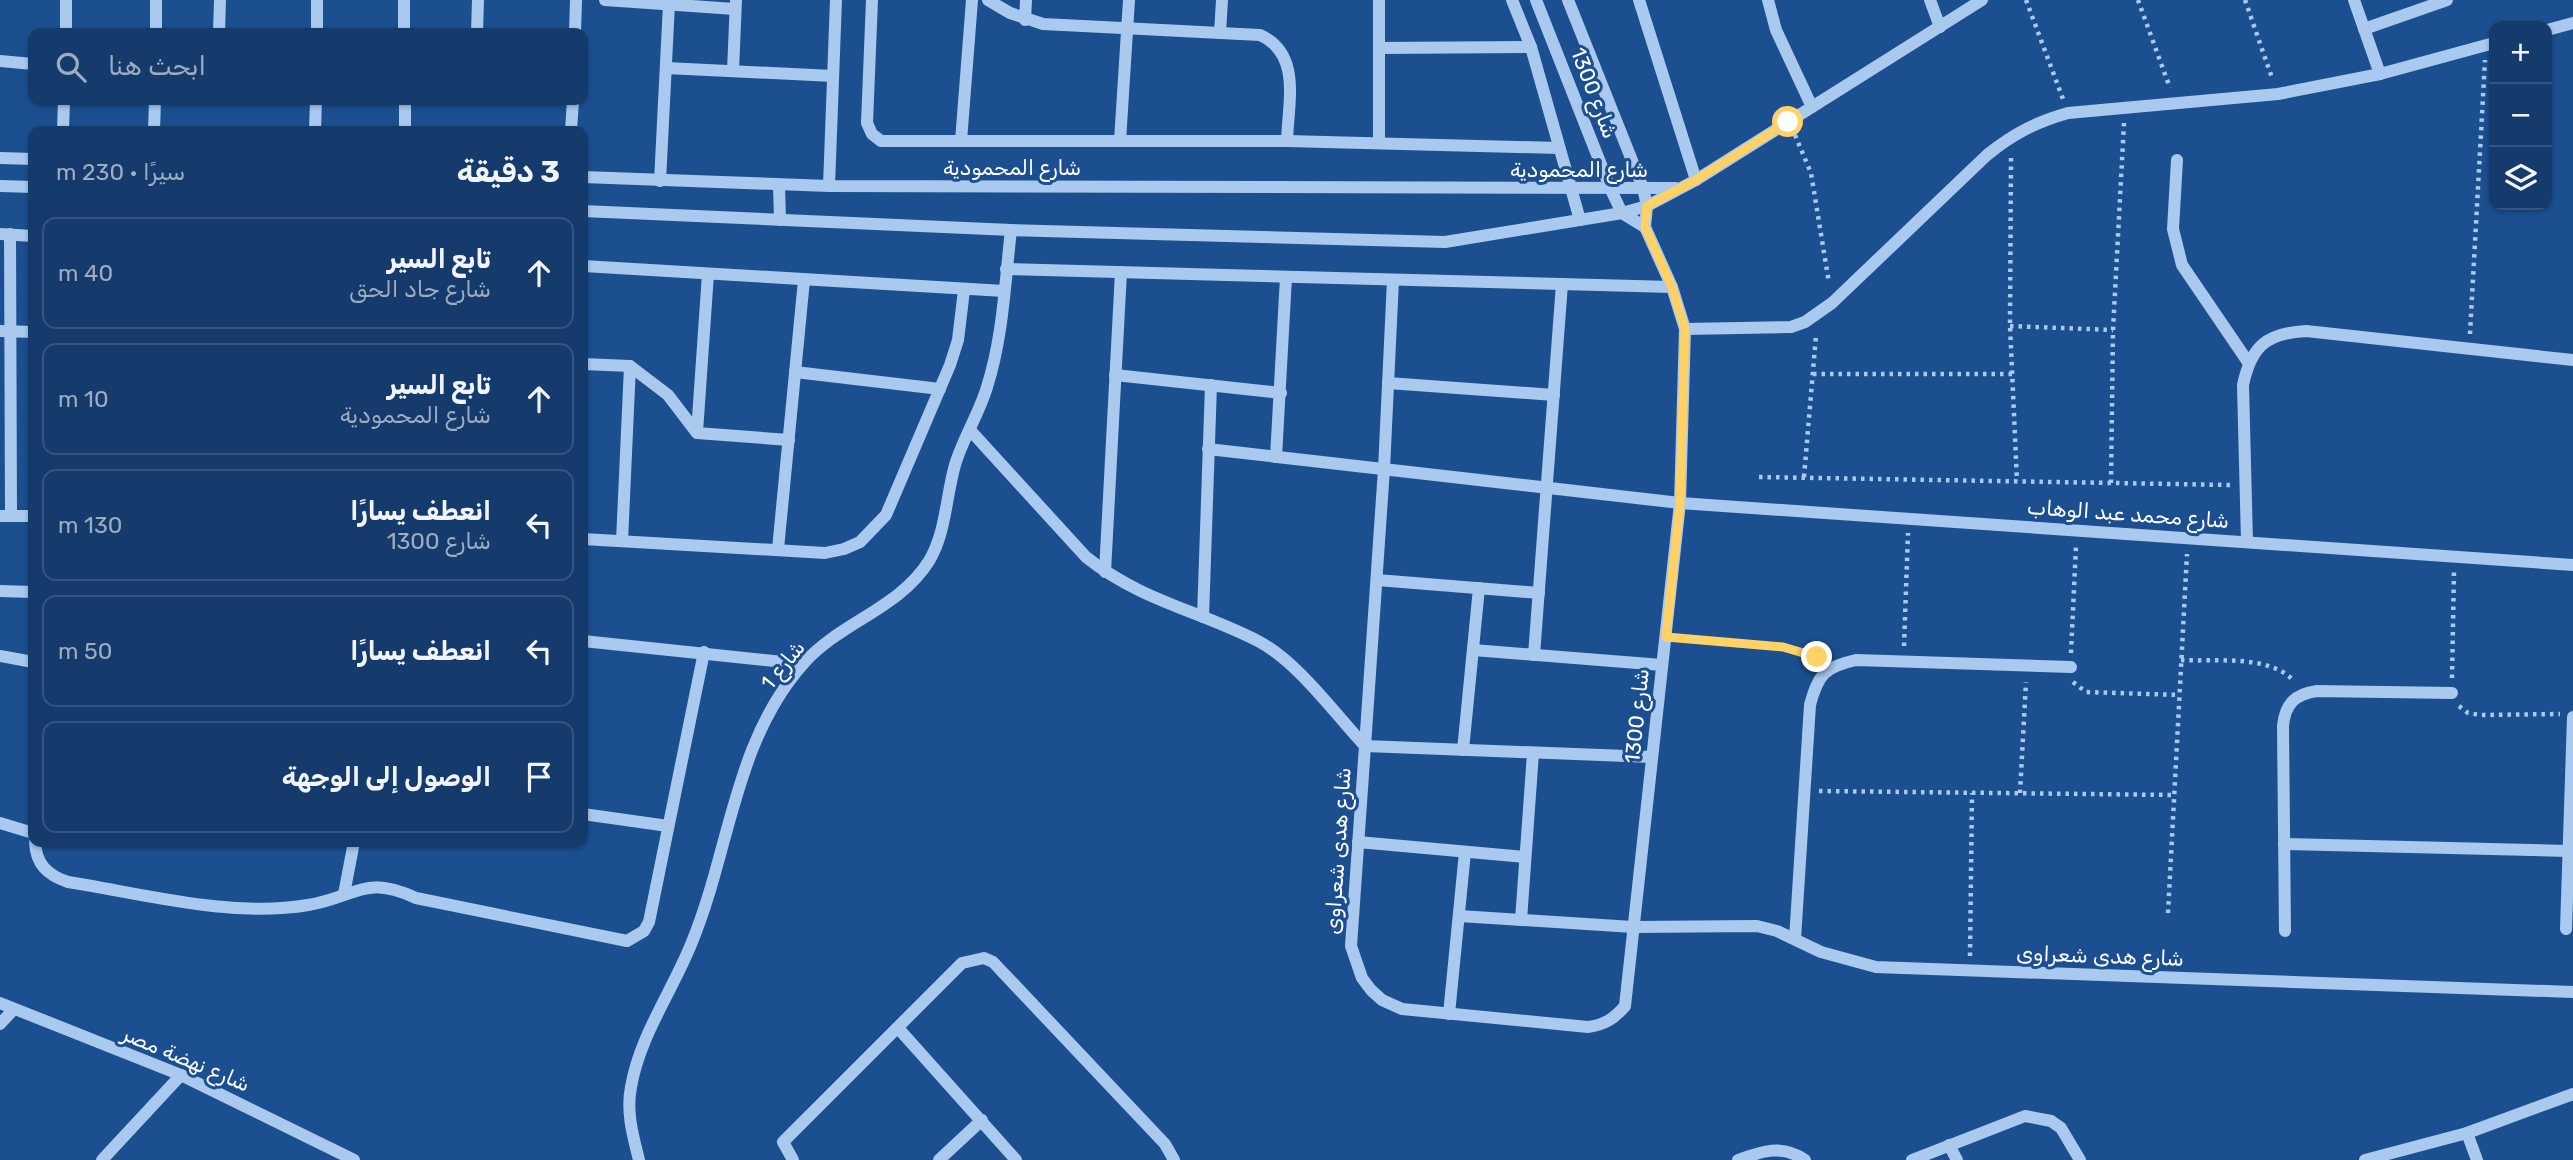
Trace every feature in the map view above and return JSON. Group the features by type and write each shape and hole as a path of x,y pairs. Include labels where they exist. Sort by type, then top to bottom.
{"street":[{"path":"66,0 66,28"},
{"path":"156,0 156,28"},
{"path":"219,28 220,0"},
{"path":"317,0 317,28"},
{"path":"404,0 404,28"},
{"path":"477,28 478,0"},
{"path":"575,28 576,0"},
{"path":"604,0 736,4 733,71"},
{"path":"829,186 836,0"},
{"path":"872,0 868,129 881,141 1287,141 1559,148"},
{"path":"961,141 972,0"},
{"path":"988,0 1025,20 1044,24 1260,35 1281,49 1290,72 1287,141"},
{"path":"1025,20 1026,0"},
{"path":"1121,141 1129,0"},
{"path":"1220,33 1222,0"},
{"path":"1379,0 1379,142"},
{"path":"1512,0 1531,47 1580,220"},
{"name":"شارع 1300","path":"1536,0 1622,213"},
{"name":"شارع 1300","path":"1568,0 1643,188 1647,206 1645,227 1672,287 1685,329 1680,503 1625,1006"},
{"path":"1639,0 1696,180"},
{"path":"1768,0 1776,30 1812,107"},
{"path":"1930,0 1940,27"},
{"path":"1680,188 1982,0"},
{"path":"2354,0 2380,74"},
{"path":"2364,29 2447,0"},
{"path":"660,181 669,4"},
{"path":"2552,29 2573,23"},
{"path":"1685,329 1791,327 1818,313 2011,136 2039,122 2068,113 2278,94 2380,74 2489,44"},
{"path":"1379,48 1531,47"},
{"path":"0,61 28,64"},
{"path":"666,68 833,76"},
{"path":"63,126 64,105"},
{"path":"155,105 155,126"},
{"path":"315,126 316,105"},
{"path":"405,105 405,126"},
{"path":"571,126 572,105"},
{"path":"0,158 28,159"},
{"path":"2177,160 2173,229 2182,265 2248,362"},
{"name":"شارع المحمودية","path":"588,177 829,186 1571,190 1680,188"},
{"path":"779,185 780,220"},
{"path":"0,186 28,187"},
{"name":"شارع المحمودية","path":"588,211 1011,230 1445,242 1622,213 1647,206 1680,188"},
{"path":"1622,213 1645,227"},
{"name":"شارع 1","path":"639,1160 630,1126 630,1089 639,1054 698,928 746,765 774,707 803,664 828,642 910,587 930,559 942,528 956,461 994,362 1011,230"},
{"path":"28,236 5,234 6,516 28,516"},
{"path":"588,266 1004,291"},
{"path":"1006,269 1672,287"},
{"path":"1105,572 1121,272"},
{"path":"697,433 708,274"},
{"path":"1276,457 1286,277"},
{"path":"778,549 804,280"},
{"path":"1393,280 1384,469 1365,746 1652,757"},
{"path":"1534,655 1562,284"},
{"path":"588,539 825,553 844,550 875,530 886,515 940,389 958,340 964,290"},
{"path":"5,331 28,332"},
{"path":"2247,542 2243,385 2248,362 2262,344 2283,332 2573,360"},
{"path":"588,363 630,366 668,395 697,433 789,440"},
{"path":"622,541 630,366"},
{"path":"795,372 940,389"},
{"path":"1115,375 1281,393"},
{"path":"1388,383 1554,395"},
{"path":"1203,617 1211,385"},
{"name":"شارع هدى شعراوى","path":"970,430 1086,556 1105,572 1157,601 1203,617 1260,642 1283,658 1365,746 1351,946 1362,978 1382,1000 1402,1009 1588,1027 1609,1021 1625,1006"},
{"name":"شارع محمد عبد الوهاب","path":"1209,449 1680,503 2573,565"},
{"path":"1377,580 1539,593"},
{"path":"1463,750 1479,588"},
{"path":"0,591 28,592"},
{"path":"588,640 803,664"},
{"path":"1473,650 1662,665"},
{"path":"37,847 41,866 52,877 68,882 245,909 279,910 312,904 376,886 393,888 416,898 627,941 644,931 649,922 704,652"},
{"path":"0,656 28,661"},
{"path":"1795,939 1810,705 1816,682 1833,665 1856,660 2071,667"},
{"path":"2284,931 2284,713 2291,701 2303,693 2452,693"},
{"path":"2566,929 2573,715"},
{"path":"1521,920 1533,753"},
{"path":"588,815 668,826"},
{"path":"0,823 28,832"},
{"path":"1358,842 1525,857"},
{"path":"2284,844 2569,851"},
{"path":"344,894 353,847"},
{"path":"1449,1014 1465,852"},
{"name":"شارع هدى شعراوى","path":"1458,916 1633,927 1757,926 1795,939 1821,952 1876,967 2573,992"},
{"path":"793,1160 783,1142 962,963 984,958 993,962 1165,1144 1174,1160"},
{"name":"شارع نهضة مصر","path":"0,1003 181,1075 354,1160"},
{"path":"0,1024 13,1010"},
{"path":"898,1028 1016,1160"},
{"path":"102,1160 181,1075"},
{"path":"2365,1160 2467,1133 2573,1094"},
{"path":"1912,1160 2025,1116 2038,1117 2061,1129 2080,1160"},
{"path":"939,1160 982,1120"},
{"path":"2467,1133 2477,1160"},
{"path":"1949,1145 1957,1160"},
{"path":"1738,1160 1762,1151 1782,1149 1805,1160"}],"path":[{"path":"2025,0 2068,113"},
{"path":"2138,0 2175,103"},
{"path":"2245,0 2278,94"},
{"path":"2469,349 2489,59"},
{"path":"2112,483 2113,330 2125,108"},
{"path":"1788,122 1811,173 1832,303"},
{"path":"2011,136 2010,326 2017,481"},
{"path":"1804,477 1818,313"},
{"path":"2010,326 2113,330"},
{"path":"1813,374 2012,374"},
{"path":"1759,477 2246,485"},
{"path":"1904,661 1908,518"},
{"path":"2077,530 2071,667 2073,683 2086,692 2180,695"},
{"path":"2168,913 2188,538"},
{"path":"2454,556 2452,693 2458,705 2468,713 2573,715"},
{"path":"1666,637 1783,647 1833,665"},
{"path":"2181,660 2258,664 2276,668 2292,678 2303,693"},
{"path":"2020,793 2027,666"},
{"path":"1805,791 2174,795"},
{"path":"1970,971 1972,793"}],"route":[{"path":"1788,122 1696,180 1647,206 1645,227 1672,287 1685,329 1680,503 1666,637 1783,647 1817,657"}]}
